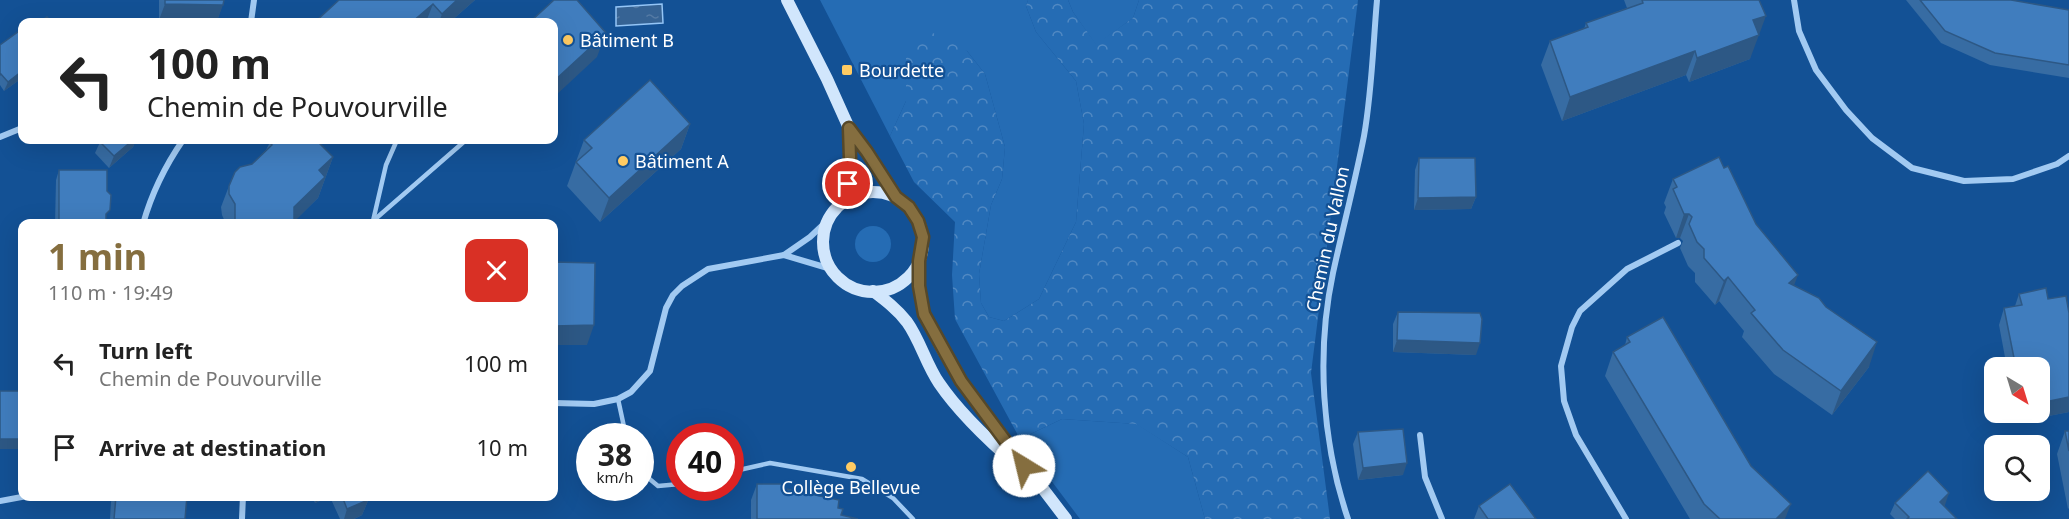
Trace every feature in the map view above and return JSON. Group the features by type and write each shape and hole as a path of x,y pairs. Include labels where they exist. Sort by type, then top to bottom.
{"street":[{"path":"252,18 254,0"},
{"path":"787,0 849,128 896,197 909,207 918,221 923,237 919,261 919,286 924,314 942,349 961,381 1066,519"},
{"name":"Chemin du Vallon","path":"1348,519 1338,488 1324,410 1325,326 1333,274 1364,133 1377,0"},
{"path":"1794,0 1799,31 1816,70 1846,110 1872,138 1912,168 1964,181 2013,179 2056,164 2069,156"},
{"path":"842,203 848,184 849,128"},
{"path":"0,137 18,130"},
{"path":"145,219 165,166 180,144"},
{"path":"558,403 594,405 618,399 631,392 650,371 666,308 673,295 682,286 708,269 784,255 810,237 842,203 852,197 874,192 896,197"},
{"path":"827,221 823,245 831,269"},
{"path":"1626,519 1576,435 1564,401 1561,366 1572,327 1580,311 1627,269 1678,243"},
{"path":"784,255 831,269 849,285 873,291 895,286 913,271 919,261"},
{"path":"873,291 891,304 907,323 938,381 953,402 993,444 1035,480"},
{"path":"1420,435 1425,477 1442,519"},
{"path":"0,501 18,498"},
{"path":"242,519 243,501"}],"lane":[{"path":"374,219 386,165 395,144"},
{"path":"376,219 461,144"},
{"path":"618,399 623,423"},
{"path":"744,469 770,463 862,479 892,498 913,519"}],"green space":[{"path":"820,0 1028,0 1026,6 1036,32 1076,81 1084,124 1076,222 1039,299 1004,321 989,317 981,303 979,274 991,205 1002,179 1005,147 985,74 967,51 906,45 906,101 890,136"},
{"path":"1028,0 1068,0 1073,12 1096,44 1133,18 1139,0 1358,0 1311,373 1330,519 1205,519 1188,457 1136,424 1062,419 1020,439 955,319 952,275 955,222 914,182 890,136 906,101 906,45 931,32 967,51 985,74 1005,147 1002,179 991,205 979,274 981,303 989,317 1004,321 1039,299 1076,222 1084,124 1076,81 1036,32 1026,6"},
{"path":"1068,0 1139,0 1133,18 1096,45 1073,12"},
{"path":"873,226 886,231 891,244 886,257 873,262 860,257 855,244 860,231"},
{"path":"1062,419 1137,424 1188,457 1205,519 1080,519 1020,439"}],"water":[{"path":"662,4 663,23 616,26 616,7"}],"building":[{"path":"165,0 224,0 223,5 165,4"},
{"path":"339,0 457,0 442,14 433,4 417,18 319,18"},
{"path":"554,0 577,0 606,33 558,77 558,18 534,18"},
{"path":"1642,0 1759,0 1766,16 1753,20 1759,35 1697,58 1695,51 1570,97 1550,41 1588,27 1586,23 1643,3"},
{"path":"1920,0 2011,0 2069,10 2069,65 1995,53 1945,31"},
{"path":"18,32 18,74 8,82 0,75 0,45"},
{"name":"Bâtiment A","path":"650,80 690,124 609,198 576,162 592,148 584,140"},
{"path":"102,144 128,144 114,156"},
{"path":"320,144 333,157 319,170 325,177 294,207 294,219 235,219 235,204 229,194 229,186 235,172 240,167 252,164 272,145"},
{"path":"1719,157 1724,168 1728,166 1756,224 1798,275 1789,283 1819,298 1826,307 1877,342 1841,391 1783,350 1751,313 1755,310 1728,277 1724,281 1704,258 1704,249 1697,242 1689,224 1692,217 1684,214 1673,189 1677,187 1673,179"},
{"path":"1419,158 1475,158 1476,197 1418,198"},
{"path":"59,170 107,170 107,191 111,195 110,210 106,214 106,219 59,219"},
{"path":"558,262 595,263 594,325 558,326"},
{"path":"2046,288 2048,299 2066,296 2069,313 2069,397 2050,401 2050,357 2014,357 2004,308 2022,305 2019,294"},
{"path":"1398,312 1480,313 1482,319 1480,343 1397,340"},
{"path":"1663,317 1751,466 1791,504 1776,519 1720,519 1704,504 1613,352 1630,342 1627,337"},
{"path":"0,391 18,391 18,439 0,440"},
{"path":"1403,429 1407,463 1363,468 1358,432"},
{"path":"2065,431 2069,431 2069,451"},
{"path":"1928,471 1949,493 1940,502 1957,519 1907,519 1909,517 1895,503"},
{"path":"757,484 783,484 782,488 839,500 838,508 843,509 841,515 858,519 757,519"},
{"path":"1510,484 1536,519 1488,519 1479,506"},
{"path":"116,501 187,501 185,519 114,519"},
{"path":"344,501 366,501 347,509"}],"place":[{"name":"Bâtiment B","path":"568,40"},
{"name":"Bourdette","path":"847,70"},
{"name":"Bâtiment A","path":"623,161"},
{"name":"Collège Bellevue","path":"851,467"}],"route":[{"path":"848,184 849,128 896,197 909,207 918,221 923,237 919,261 919,286 924,314 942,349 961,381 1024,466"}]}
